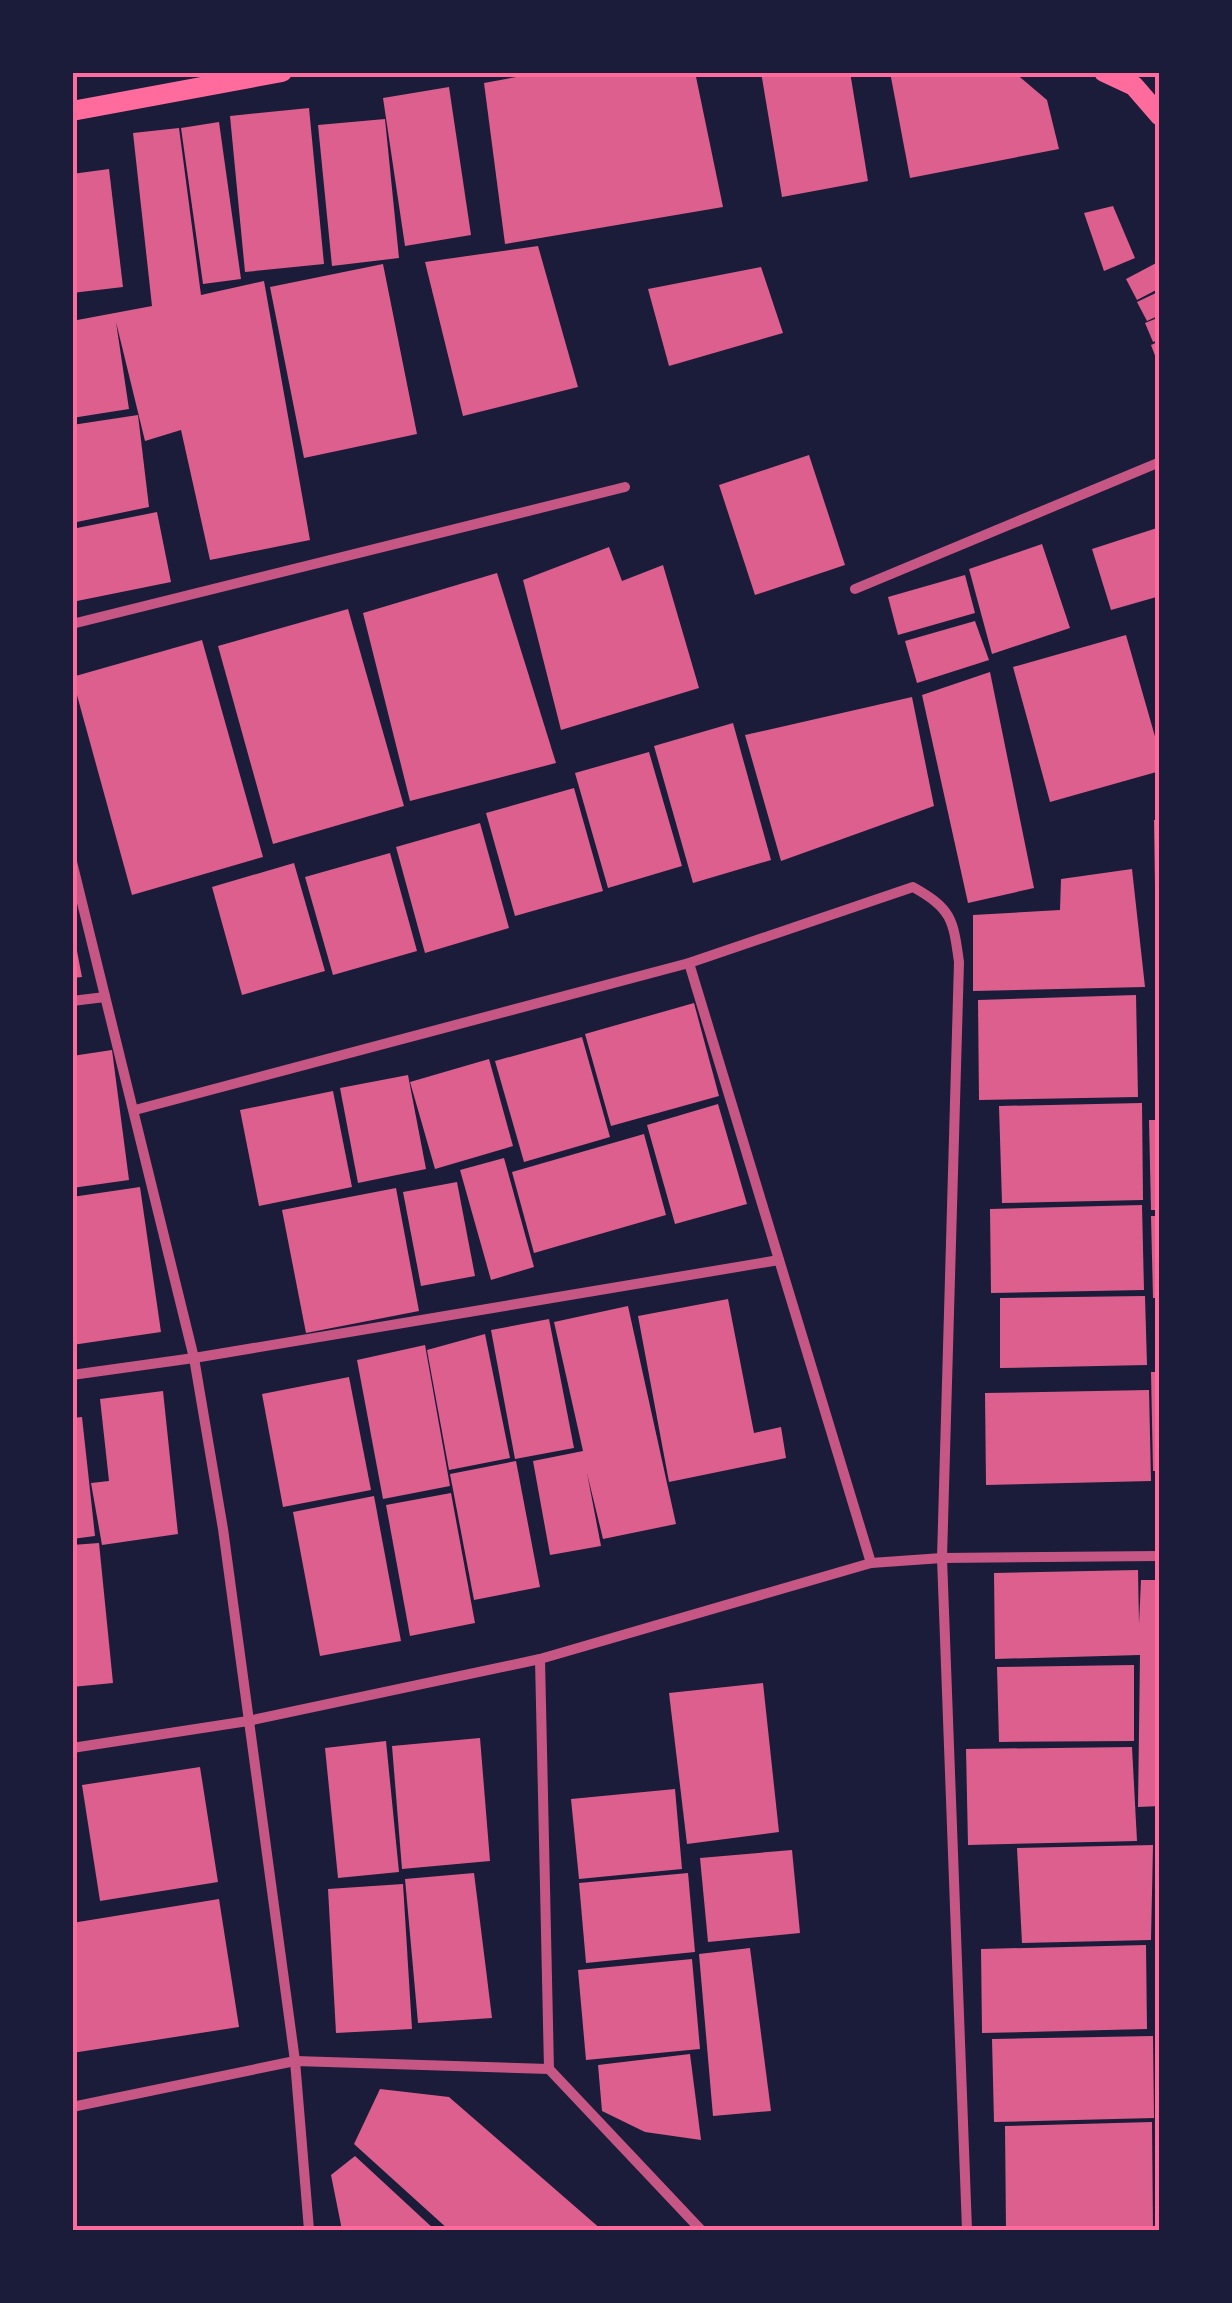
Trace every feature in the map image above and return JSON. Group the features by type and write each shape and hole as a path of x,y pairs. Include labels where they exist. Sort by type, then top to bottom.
{"main road":[{"path":"72,111 282,72"},
{"path":"1104,72 1134,86 1160,116"}],"street":[{"path":"855,589 1160,462"},
{"path":"72,624 625,487"},
{"path":"72,862 194,1358 224,1529 295,2061 309,2230"},
{"path":"135,1110 689,964 913,887 940,902 954,921 959,962 942,1558 968,2230"},
{"path":"689,964 871,1563"},
{"path":"72,1002 105,997"},
{"path":"72,1375 778,1260"},
{"path":"72,1748 248,1721 540,1659 871,1563 942,1558 1160,1556"},
{"path":"540,1659 549,2070 701,2230"},
{"path":"72,2107 295,2061 549,2070"}],"building":[{"path":"544,72 695,72 723,207 505,244 484,83"},
{"path":"761,72 850,72 868,181 782,197"},
{"path":"890,72 1014,72 1047,100 1059,149 910,178"},
{"path":"449,87 471,235 405,246 383,98"},
{"path":"309,108 324,264 245,272 230,116"},
{"path":"385,119 399,258 332,266 318,125"},
{"path":"219,122 241,279 203,284 181,128"},
{"path":"179,128 201,295 264,281 310,540 210,560 181,430 145,441 116,322 129,409 72,418 72,321 152,306 133,133"},
{"path":"109,169 123,287 72,293 72,174"},
{"path":"1113,206 1135,258 1104,271 1084,213"},
{"path":"538,246 578,387 463,416 425,262"},
{"path":"1160,261 1160,288 1137,300 1126,279"},
{"path":"383,264 417,434 304,458 270,287"},
{"path":"761,267 783,333 669,366 648,289"},
{"path":"1160,291 1160,315 1147,321 1137,302"},
{"path":"1160,317 1160,339 1153,342 1145,323"},
{"path":"1160,341 1160,366 1159,366 1151,345"},
{"path":"138,415 149,507 72,523 72,425"},
{"path":"809,455 845,565 755,595 719,485"},
{"path":"157,512 171,582 72,602 72,529"},
{"path":"1160,527 1160,596 1111,610 1092,549"},
{"path":"1042,544 1070,628 992,654 969,569"},
{"path":"609,547 622,581 663,565 699,688 561,730 523,580"},
{"path":"497,573 556,763 410,801 363,613"},
{"path":"965,575 975,613 898,635 888,597"},
{"path":"348,609 404,806 273,844 218,646"},
{"path":"975,621 989,660 917,683 905,641"},
{"path":"1126,635 1160,754 1160,771 1050,802 1013,667"},
{"path":"202,640 263,857 132,895 72,677"},
{"path":"990,672 1034,888 968,903 922,695"},
{"path":"912,697 934,806 781,861 745,735"},
{"path":"733,723 771,860 693,883 654,746"},
{"path":"649,752 682,866 608,888 575,773"},
{"path":"574,788 603,891 515,916 486,813"},
{"path":"1154,820 1160,820 1160,886 1155,886"},
{"path":"480,823 509,928 425,953 396,847"},
{"path":"390,853 417,951 333,975 305,877"},
{"path":"294,863 325,971 242,995 212,887"},
{"path":"1132,869 1145,987 973,991 973,915 1060,910 1061,879"},
{"path":"72,925 82,977 72,978"},
{"path":"1136,995 1138,1097 979,1100 978,1000"},
{"path":"694,1003 719,1096 611,1126 585,1034"},
{"path":"582,1037 610,1137 524,1162 495,1061"},
{"path":"112,1050 129,1180 72,1188 72,1056"},
{"path":"489,1059 513,1146 435,1169 410,1082"},
{"path":"408,1075 426,1169 358,1183 340,1088"},
{"path":"333,1091 352,1187 259,1206 240,1110"},
{"path":"1142,1103 1143,1200 1002,1203 999,1106"},
{"path":"718,1104 747,1204 675,1224 647,1125"},
{"path":"1149,1120 1160,1120 1160,1210 1151,1210"},
{"path":"644,1134 666,1215 534,1253 512,1172"},
{"path":"504,1158 534,1267 491,1280 460,1170"},
{"path":"457,1182 475,1276 421,1286 403,1192"},
{"path":"140,1187 161,1332 72,1345 72,1197"},
{"path":"396,1188 419,1311 306,1333 282,1210"},
{"path":"1142,1205 1144,1290 991,1293 990,1209"},
{"path":"1151,1216 1160,1216 1160,1298 1153,1298"},
{"path":"1145,1296 1147,1365 1000,1368 1000,1298"},
{"path":"728,1299 754,1433 781,1427 786,1458 669,1482 638,1316"},
{"path":"628,1306 676,1524 603,1539 587,1473 601,1546 550,1555 533,1461 583,1451 554,1322"},
{"path":"549,1319 574,1448 515,1459 491,1330"},
{"path":"485,1334 510,1458 449,1470 427,1350"},
{"path":"425,1345 450,1486 383,1499 357,1360"},
{"path":"1151,1372 1160,1372 1160,1471 1153,1471"},
{"path":"349,1377 371,1490 283,1507 262,1394"},
{"path":"1149,1390 1151,1481 986,1485 985,1393"},
{"path":"163,1391 178,1534 102,1545 91,1483 109,1481 100,1399"},
{"path":"82,1417 95,1536 72,1539 72,1418"},
{"path":"516,1461 540,1587 474,1600 450,1474"},
{"path":"451,1493 475,1623 410,1636 386,1505"},
{"path":"374,1496 401,1641 320,1656 293,1512"},
{"path":"99,1543 113,1683 72,1687 72,1545"},
{"path":"1138,1570 1139,1624 1141,1580 1160,1580 1160,1806 1138,1807 1140,1655 995,1659 994,1573"},
{"path":"1134,1665 1134,1741 999,1742 997,1667"},
{"path":"763,1683 779,1832 687,1844 669,1693"},
{"path":"480,1738 490,1861 402,1869 392,1746"},
{"path":"386,1741 399,1872 338,1878 325,1748"},
{"path":"1132,1747 1137,1841 968,1845 966,1749"},
{"path":"200,1767 218,1882 100,1901 82,1785"},
{"path":"675,1789 682,1869 579,1879 571,1799"},
{"path":"1153,1845 1151,1940 1022,1943 1017,1848"},
{"path":"792,1850 800,1933 708,1942 700,1858"},
{"path":"474,1873 492,2018 418,2023 405,1879"},
{"path":"688,1873 695,1952 586,1963 579,1883"},
{"path":"403,1884 412,2029 336,2033 328,1889"},
{"path":"219,1899 239,2027 72,2053 72,1923"},
{"path":"1146,1945 1147,2029 982,2033 981,1949"},
{"path":"750,1948 771,2111 713,2116 699,1954"},
{"path":"692,1959 700,2049 586,2060 578,1970"},
{"path":"1153,2036 1154,2118 994,2122 992,2039"},
{"path":"690,2054 701,2140 645,2132 602,2111 598,2065"},
{"path":"380,2089 449,2097 602,2230 449,2230 354,2144"},
{"path":"1152,2122 1153,2230 1006,2230 1005,2126"},
{"path":"355,2156 435,2230 342,2230 331,2175"}]}
